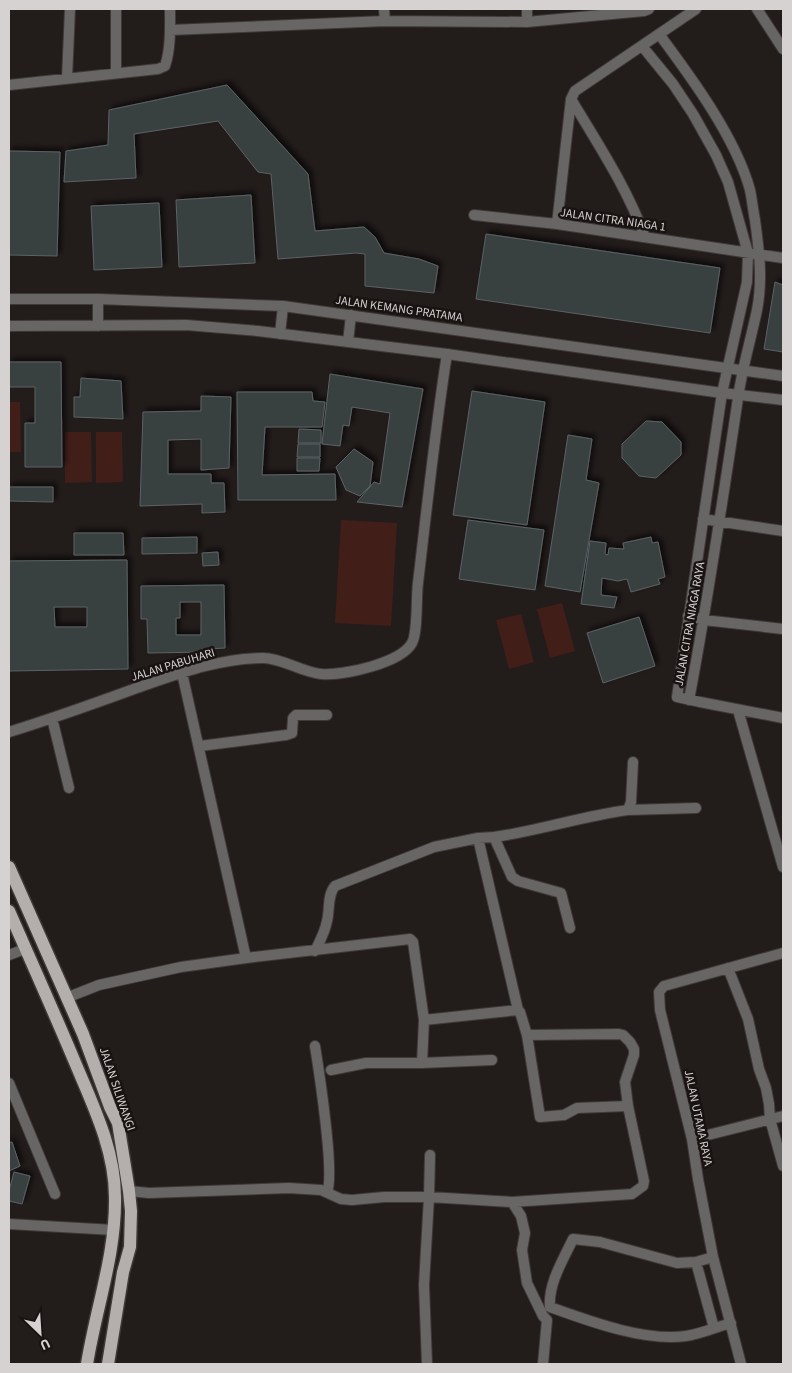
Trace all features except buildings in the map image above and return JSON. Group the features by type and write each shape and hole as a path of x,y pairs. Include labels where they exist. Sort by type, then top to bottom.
{"main road":[{"name":"JALAN SILIWANGI","path":"9,867 83,1034 118,1123 131,1211 130,1247 123,1272 108,1364"},
{"path":"9,911 103,1130 115,1181 114,1230 104,1291 88,1364"}],"street":[{"path":"67,78 70,9"},
{"path":"116,9 116,73"},
{"path":"9,85 158,69 165,66 170,30 170,9"},
{"path":"384,9 385,21"},
{"path":"527,9 527,22"},
{"path":"170,30 385,21 527,22 649,9"},
{"path":"556,224 571,100 575,91 696,9"},
{"path":"757,9 783,49"},
{"name":"JALAN CITRA NIAGA RAYA","path":"642,46 673,84 716,155 728,182 748,253 747,282 722,393 677,696 689,700 720,521 738,395 758,309 761,276 760,254 750,191 736,155 686,71 659,34"},
{"path":"571,100 622,185 645,237"},
{"name":"JALAN CITRA NIAGA 1","path":"474,215 556,224 783,258"},
{"name":"JALAN KEMANG PRATAMA","path":"9,299 98,299 283,306 351,314 783,376"},
{"path":"98,299 98,326"},
{"path":"280,334 283,306"},
{"path":"348,342 351,314"},
{"path":"9,326 186,325 447,354 783,400"},
{"name":"JALAN PABUHARI","path":"9,732 182,673 213,665 265,658 322,674 354,671 404,653 411,645 414,637 416,596 447,354"},
{"path":"703,519 783,531"},
{"path":"688,616 704,620 783,628"},
{"path":"182,673 200,746 209,798 246,958"},
{"path":"689,700 783,718"},
{"path":"738,710 783,867"},
{"path":"200,746 286,736 292,734 293,718 296,715 327,715"},
{"path":"52,718 69,788"},
{"path":"628,810 631,802 633,762"},
{"path":"315,951 324,932 328,918 331,892 335,886 434,846 520,833 628,810 696,808"},
{"path":"494,837 512,877 518,881 561,893 570,928"},
{"path":"478,838 518,1010 527,1035 540,1116 564,1115 577,1108 628,1106"},
{"path":"66,998 98,985 132,976 246,958 410,939 413,942 424,1020 422,1063"},
{"path":"9,955 25,949"},
{"path":"783,953 728,968 741,998 749,1025 759,1069 766,1088 770,1119 783,1166"},
{"name":"JALAN UTAMA RAYA","path":"728,968 664,986 659,992 658,1000 692,1139 713,1257 740,1364"},
{"path":"424,1020 518,1010"},
{"path":"129,1191 158,1193 289,1188 315,1189 327,1192 341,1200 384,1197 429,1197 512,1202 632,1194 640,1189 643,1186 644,1180 628,1106 625,1082 634,1055 634,1048 630,1042 623,1035 527,1035"},
{"path":"315,1046 330,1180 327,1192"},
{"path":"331,1070 366,1063 492,1060"},
{"path":"9,1083 55,1194"},
{"path":"692,1139 783,1116"},
{"path":"427,1364 424,1285 430,1155"},
{"path":"512,1202 521,1216 525,1232 522,1250 527,1283 543,1316 547,1320 543,1364"},
{"path":"9,1224 114,1230"},
{"path":"713,1257 696,1262 676,1263 600,1242 572,1239 554,1280 550,1307 606,1326 659,1336 687,1336 731,1323"},
{"path":"696,1262 714,1328"}],"shaded area":[{"path":"9,402 20,402 21,452 9,452"},
{"path":"65,432 91,432 92,482 65,483"},
{"path":"96,432 122,432 123,482 96,483"},
{"path":"341,520 397,523 391,626 335,623"},
{"path":"562,603 575,651 550,658 537,609"},
{"path":"521,614 534,662 509,669 496,620"}]}
